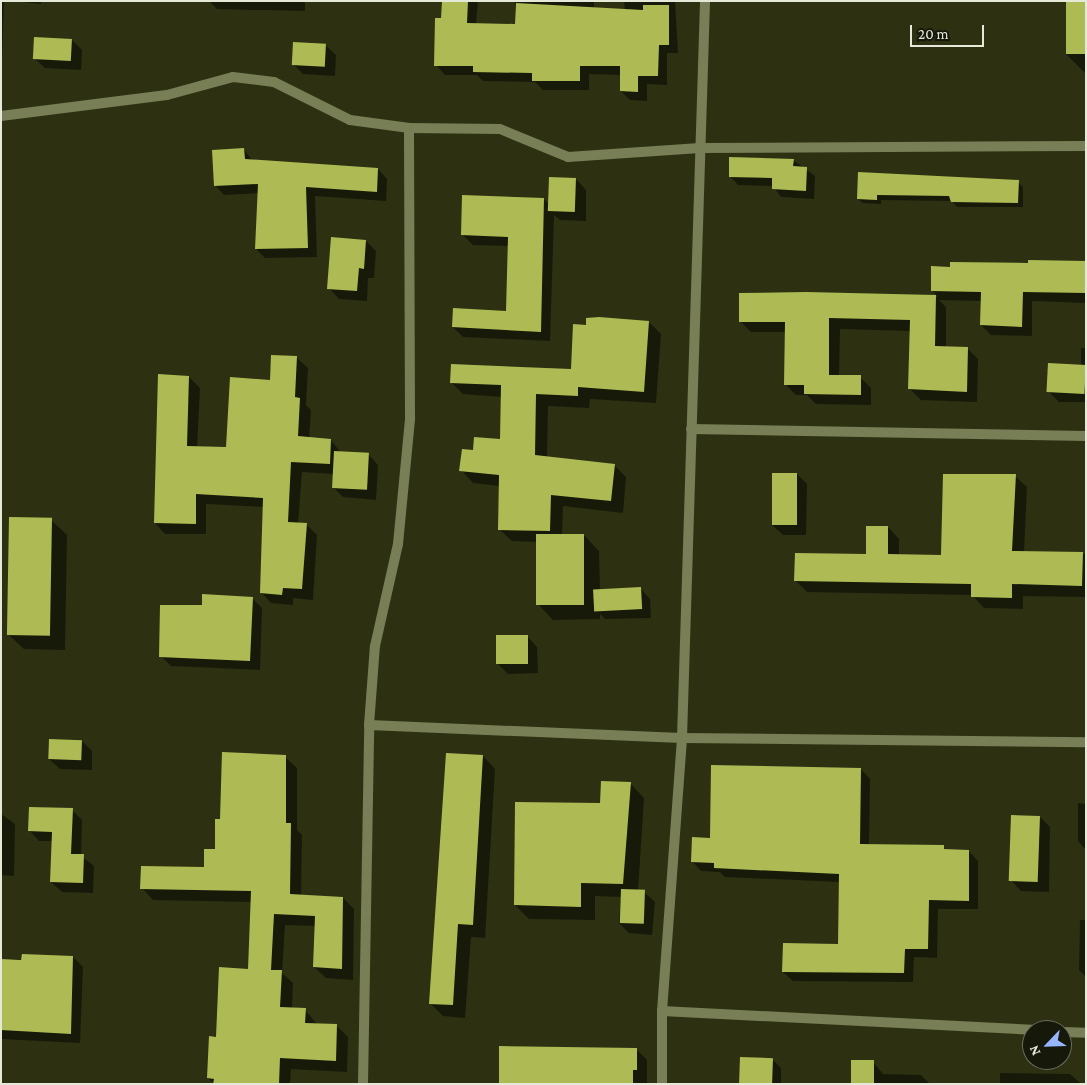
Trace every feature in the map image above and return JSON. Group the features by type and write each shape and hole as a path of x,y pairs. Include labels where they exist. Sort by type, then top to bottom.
{"street":[{"path":"662,1084 662,1011 682,738 705,1"},
{"path":"1,116 167,95 233,77 274,82 350,120 409,128 500,129 568,157 700,148 1086,146"},
{"path":"363,1084 369,725 376,646 398,544 410,419 409,128"},
{"path":"692,429 1086,436"},
{"path":"369,725 682,738 1086,742"},
{"path":"662,1011 1022,1029"},
{"path":"1072,1032 1086,1033"}],"building":[{"path":"442,1 468,1 467,23 515,24 516,3 643,10 643,5 669,5 669,45 659,45 658,76 638,76 638,92 620,91 620,66 580,66 580,81 532,81 532,73 473,72 473,66 434,66 435,18 441,18"},
{"path":"1066,1 1086,1 1086,54 1066,54"},
{"path":"34,37 72,39 71,61 33,59"},
{"path":"293,42 326,44 325,67 292,65"},
{"path":"244,148 245,159 378,168 377,192 306,187 308,248 255,249 258,184 214,186 212,150"},
{"path":"729,157 794,159 793,166 807,167 806,191 772,189 772,178 729,177"},
{"path":"858,172 1019,180 1018,203 951,202 949,196 877,195 877,200 857,199"},
{"path":"549,177 576,178 575,212 548,211"},
{"path":"462,195 544,198 541,332 452,327 453,308 506,311 508,237 461,235"},
{"path":"331,237 366,240 364,269 359,268 357,291 327,289"},
{"path":"1028,260 1086,261 1086,293 1023,292 1022,327 980,325 981,292 931,291 931,266 950,267 950,262 1028,263"},
{"path":"806,292 936,295 935,346 968,347 967,392 908,389 910,320 829,318 829,375 861,375 861,395 804,394 804,385 784,385 785,322 739,322 739,293"},
{"path":"599,317 649,321 644,392 578,387 578,396 536,394 535,455 615,464 611,501 551,495 550,531 498,530 499,475 459,471 462,449 473,450 474,437 500,439 501,385 450,383 451,364 571,369 573,324 586,325 586,318"},
{"path":"271,355 297,356 295,397 300,398 298,436 331,439 330,464 291,462 288,522 307,523 302,589 283,588 282,595 260,593 263,498 196,494 196,524 154,523 158,374 189,376 187,446 226,447 230,377 270,380"},
{"path":"1048,363 1086,365 1084,394 1046,392"},
{"path":"334,451 369,453 367,490 332,488"},
{"path":"772,473 797,473 797,525 772,525"},
{"path":"943,474 1016,474 1012,551 1083,552 1082,586 1012,584 1012,598 971,597 971,584 794,581 795,553 866,554 866,526 888,526 888,554 941,555"},
{"path":"9,517 52,518 50,636 7,635"},
{"path":"536,534 584,534 584,605 536,605"},
{"path":"641,587 642,609 594,611 593,590"},
{"path":"202,594 253,597 250,661 159,657 160,605 202,605"},
{"path":"496,635 528,635 528,664 496,664"},
{"path":"49,739 82,740 81,760 48,759"},
{"path":"222,752 286,755 286,823 291,823 290,894 343,897 342,969 313,967 315,916 274,914 271,970 282,970 280,1007 306,1008 305,1023 337,1024 336,1061 280,1058 279,1084 213,1084 214,1079 207,1078 209,1036 216,1037 219,967 248,969 251,891 140,889 141,866 204,867 204,849 215,849 215,819 220,819"},
{"path":"446,753 483,755 473,925 458,924 453,1005 429,1004"},
{"path":"711,765 861,768 860,844 944,845 944,849 969,850 969,901 929,900 928,949 905,949 904,973 782,972 783,943 838,944 839,874 714,868 714,863 691,862 692,837 710,838"},
{"path":"601,781 631,782 623,884 581,883 581,907 514,905 515,802 600,803"},
{"path":"29,807 73,808 71,854 84,854 83,883 50,882 52,832 28,831"},
{"path":"1011,815 1040,816 1038,882 1009,881"},
{"path":"621,889 645,890 644,924 620,923"},
{"path":"22,954 73,956 71,1034 1,1030 1,959 21,960"},
{"path":"499,1046 637,1048 637,1070 633,1070 633,1084 499,1084"},
{"path":"740,1057 773,1058 772,1084 739,1084"},
{"path":"851,1060 874,1060 874,1084 851,1084"}]}
